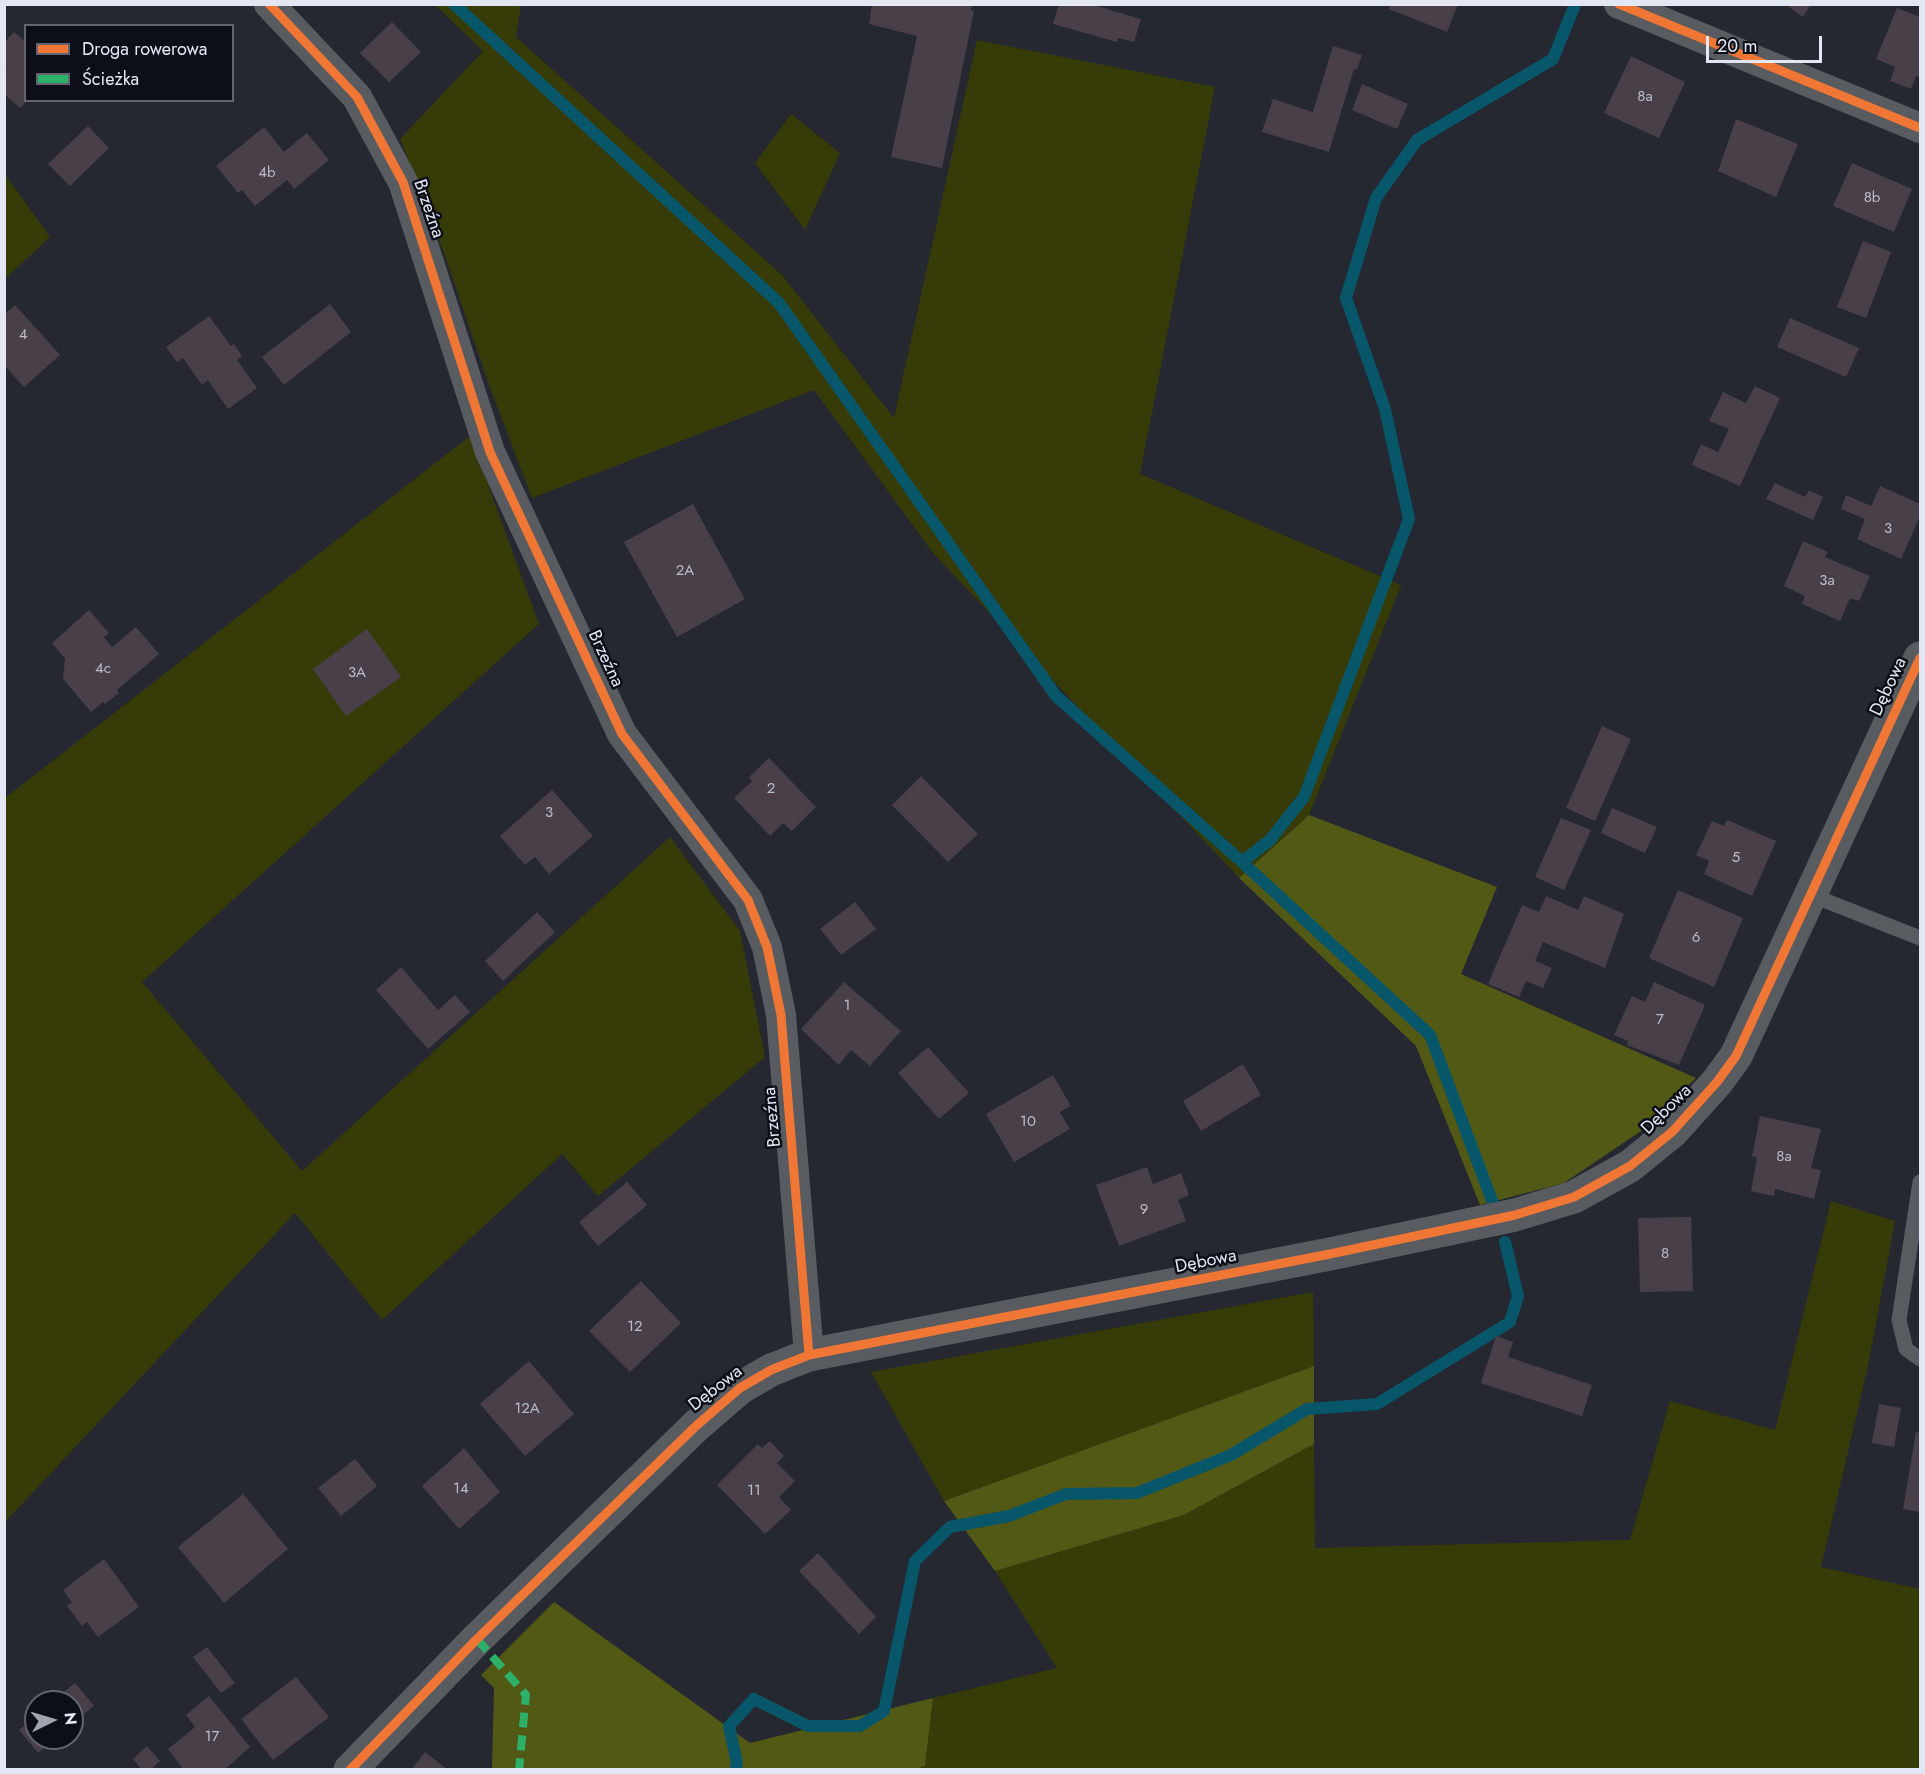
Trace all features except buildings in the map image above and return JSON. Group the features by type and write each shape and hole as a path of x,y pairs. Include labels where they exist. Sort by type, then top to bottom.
{"street":[{"name":"Brzeźna","path":"269,4 357,97 402,182 490,452 622,734 748,900 767,947 781,1015 809,1355"},
{"path":"1619,4 1920,128"},
{"name":"Dębowa","path":"350,1770 477,1639 696,1426 740,1388 771,1370 809,1355 1330,1254 1515,1215 1574,1197 1605,1182 1653,1148 1717,1082 1736,1056 1920,658"}],"lane":[{"path":"1811,895 1920,938"},
{"path":"1920,1182 1899,1320 1906,1349 1920,1359"}],"green space":[{"path":"435,5 521,5 516,37 782,275 894,418 977,40 1215,87 1140,474 1401,585 1309,815 1239,878 934,554 814,390 532,498 492,393 431,215 400,139 483,51"},
{"path":"791,114 840,153 805,230 755,163"},
{"path":"4,173 50,237 5,279 4,279"},
{"path":"470,436 539,624 142,982 302,1171 670,837 740,931 765,1057 598,1196 562,1154 382,1320 295,1213 5,1522 5,798"},
{"path":"1309,815 1497,887 1461,974 1696,1078 1641,1131 1564,1183 1480,1205 1416,1046 1239,878"},
{"path":"1831,1201 1895,1221 1868,1366 1821,1567 1920,1589 1920,1769 912,1770 925,1766 933,1698 1057,1668 995,1571 1184,1515 1314,1444 1315,1548 1630,1540 1670,1401 1775,1430"},
{"path":"1313,1292 1314,1366 944,1501 871,1372"},
{"path":"1314,1366 1314,1444 1184,1515 995,1571 944,1501"},
{"path":"554,1602 750,1743 933,1698 925,1766 912,1770 492,1769 494,1688 481,1675"}],"waterway":[{"path":"454,4 779,303 1056,696 1242,862 1430,1035 1494,1206"},
{"path":"1242,862 1270,840 1304,797 1409,519 1385,409 1346,298 1376,198 1417,140 1553,59 1574,7"},
{"path":"735,1770 737,1763 729,1726 754,1699 808,1726 860,1726 884,1711 915,1561 950,1527 1009,1516 1066,1494 1137,1493 1231,1455 1307,1409 1377,1404 1510,1322 1518,1296 1505,1242"}],"marked path":[{"path":"477,1639 526,1695 519,1770"}],"cycle path":[{"path":"269,4 357,97 403,182 490,452 622,734 748,900 767,947 781,1015 809,1355"},
{"path":"1619,4 1920,128"},
{"path":"350,1770 477,1639 696,1426 740,1388 771,1370 809,1355 1330,1254 1515,1215 1574,1197 1630,1166 1672,1132 1717,1082 1736,1056 1920,658"}]}
